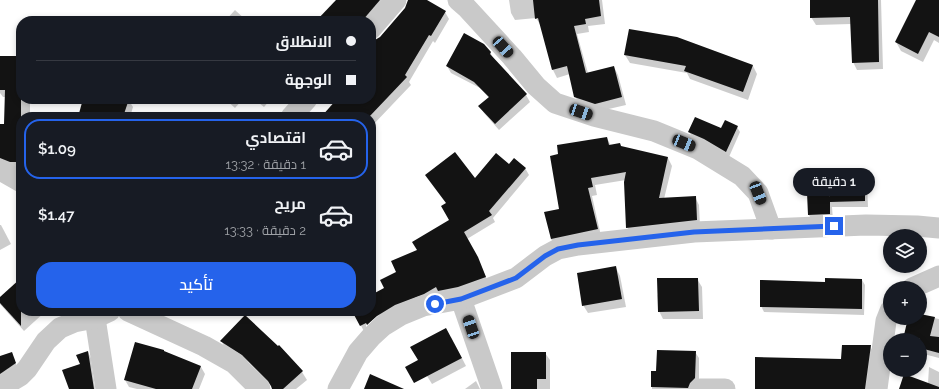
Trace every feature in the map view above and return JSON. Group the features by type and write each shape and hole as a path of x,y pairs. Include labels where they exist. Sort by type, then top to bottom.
{"street":[{"path":"376,23 396,0"},
{"path":"458,0 507,52 536,86 555,103 594,116 654,131 698,148 742,176 758,193 771,229"},
{"path":"295,112 303,104"},
{"path":"0,170 16,179"},
{"path":"338,389 358,352 383,326 401,315 423,306 461,299 516,278 545,256 558,249 578,245 694,232 866,225 939,228"},
{"path":"927,281 939,276"},
{"path":"461,299 492,389"},
{"path":"0,388 20,376 27,369 46,341 60,328 95,316"},
{"path":"102,316 106,389"},
{"path":"139,316 204,346 234,363 260,389"},
{"path":"877,389 885,325"},
{"path":"700,389 725,389"}],"building":[{"path":"336,0 380,0 366,16 321,16"},
{"path":"408,0 427,0 446,11 431,36 429,35 405,75 407,77 374,112 325,112 333,104 376,104 376,39 380,37 405,8"},
{"path":"533,0 599,0 601,16 585,19 586,24 574,26 586,73 614,66 622,97 595,104 574,97 567,66 552,70 538,18 535,19"},
{"path":"810,0 878,0 879,62 852,63 850,17 810,18"},
{"path":"916,0 939,0 939,37 929,32 918,54 895,42"},
{"path":"629,29 677,37 753,65 743,92 684,71 686,66 624,55"},
{"path":"464,33 484,44 491,52 490,54 527,94 495,124 478,106 489,97 474,82 446,66"},
{"path":"0,56 16,56 16,104 21,104 21,112 16,112 16,162 10,162 0,158 0,124 4,124 5,90 0,90"},
{"path":"82,104 127,104 125,112 79,112"},
{"path":"695,117 721,128 725,120 738,126 726,152 704,139 688,132"},
{"path":"607,137 609,145 620,143 621,146 668,157 659,198 696,196 697,220 626,228 624,182 626,172 591,178 593,187 588,188 598,229 551,239 544,212 559,209 550,156 558,154 557,145"},
{"path":"455,152 475,178 496,153 509,164 514,158 526,168 489,211 492,215 464,232 478,257 486,277 458,287 438,291 436,287 424,294 395,305 377,316 367,325 366,323 360,326 355,316 376,316 376,292 384,288 380,280 396,272 391,261 417,250 412,242 449,220 441,206 446,203 425,175"},
{"path":"829,176 865,176 865,201 830,202 830,214 808,215 807,193 829,192 830,197"},
{"path":"616,266 622,299 582,306 577,273"},
{"path":"657,278 698,278 699,311 658,312"},
{"path":"825,278 862,279 862,309 760,307 760,280 825,282"},
{"path":"16,283 16,316 21,316 21,326 0,303 0,297"},
{"path":"927,315 935,317 930,336 939,337 939,353 927,350 927,333 904,333 906,325 927,325"},
{"path":"244,316 246,316 278,346 279,345 303,371 283,389 272,389 268,381 242,355 220,341"},
{"path":"446,328 462,358 414,383 405,367 418,360 410,347"},
{"path":"135,342 164,350 201,366 192,389 156,389 124,380"},
{"path":"842,345 871,345 865,389 755,389 755,357 841,359"},
{"path":"657,350 696,351 695,378 690,383 688,388 651,387 651,371 656,371"},
{"path":"88,351 94,389 69,389 62,370 80,364 76,355"},
{"path":"12,352 16,363 0,374 0,356"},
{"path":"511,352 546,352 546,379 537,379 537,389 511,389"},
{"path":"370,374 404,389 364,389"},
{"path":"903,377 912,377 939,387 939,389 899,389"}],"route":[{"path":"435,304 461,299 492,288 516,278 534,266 545,256 558,249 578,245 694,232 834,226"}]}
